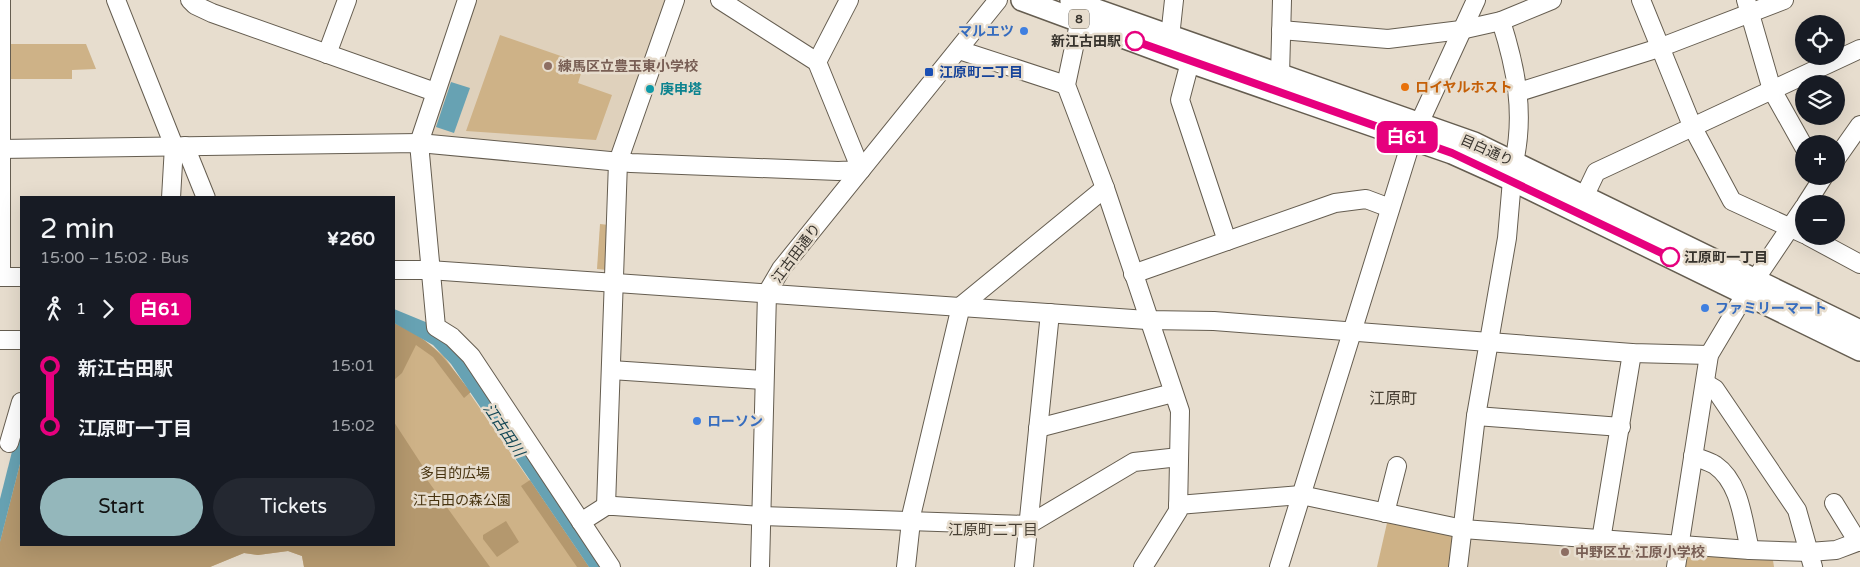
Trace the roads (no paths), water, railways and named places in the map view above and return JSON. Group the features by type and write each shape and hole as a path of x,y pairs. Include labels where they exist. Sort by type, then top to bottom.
{"main road":[{"name":"目白通り","path":"1022,0 1080,19 1190,62 1416,131 1474,143 1513,171 1751,286 1860,331"},
{"name":"目白通り","path":"1069,0 1280,75 1416,131"},
{"name":"目白通り","path":"1513,171 1585,196 1751,286 1860,350"}],"street":[{"path":"1,0 0,277 20,277"},
{"path":"116,0 179,146 205,196"},
{"path":"190,0 195,5 212,13 435,92"},
{"path":"327,54 347,0"},
{"path":"466,0 419,144 429,270 436,327 452,337 471,356 611,567"},
{"path":"606,506 618,162 675,0"},
{"path":"1,149 419,144 618,162 838,171 861,170 816,62 720,0"},
{"path":"816,62 849,0"},
{"name":"江古田通り","path":"760,567 763,380 767,293 781,269 998,0"},
{"path":"1170,36 1174,0"},
{"path":"1280,75 1282,0"},
{"path":"1279,567 1390,208 1416,131 1476,0"},
{"path":"1281,30 1388,39 1462,30 1501,22 1552,0"},
{"path":"1641,0 1693,128 1732,201 1795,229"},
{"path":"1519,92 1659,48 1748,7 1784,0"},
{"path":"1748,7 1772,90 1798,135"},
{"path":"1080,19 1066,85 1105,188 1147,320 1180,411 1178,511 1143,567"},
{"path":"1458,567 1476,416 1507,238 1513,171 1518,144 1519,92 1514,60 1501,22"},
{"path":"1585,196 1596,172 1860,49"},
{"path":"959,50 1066,85"},
{"path":"1190,62 1180,100 1227,241"},
{"path":"1845,147 1860,126"},
{"path":"171,196 179,146"},
{"path":"906,567 911,521 961,306 1105,188"},
{"path":"1133,274 1336,203 1366,199 1390,208"},
{"path":"1676,567 1708,355 1751,286 1795,232"},
{"path":"1825,245 1860,264"},
{"path":"395,270 429,270 614,282 1147,320 1214,321 1632,353 1708,355"},
{"path":"1024,567 1050,313"},
{"path":"0,340 20,340"},
{"path":"1601,540 1632,353"},
{"path":"611,370 763,380"},
{"path":"1705,383 1714,388 1798,510 1811,560"},
{"path":"1038,428 1173,393"},
{"path":"9,443 20,405"},
{"path":"1476,416 1620,428"},
{"path":"1693,456 1714,465 1726,476 1736,491 1750,550"},
{"path":"581,522 606,506 761,516 1028,525 1134,462 1179,457"},
{"path":"1385,513 1397,466"},
{"path":"1178,505 1301,494 1463,529 1750,550 1811,560 1859,542 1834,503"}],"water":[{"path":"451,82 470,88 454,133 436,127"},
{"name":"江古田川","path":"395,309 428,323 458,348 603,567 589,567 451,364 433,345 395,324"},
{"path":"20,420 20,464 0,542 0,499"}],"place":[{"name":"マルエツ","path":"1024,31"},
{"name":"新江古田駅","path":"1135,41"},
{"name":"練馬区立豊玉東小学校","path":"548,66"},
{"name":"江原町二丁目","path":"929,72"},
{"name":"ロイヤルホスト","path":"1405,87"},
{"name":"庚申塔","path":"650,89"},
{"name":"江原町一丁目","path":"1670,257"},
{"name":"ファミリーマート","path":"1705,308"},
{"name":"ローソン","path":"697,421"},
{"name":"中野区立 江原小学校","path":"1565,552"}],"district":[{"name":"江原町","path":"1393,398"},
{"name":"江原町二丁目","path":"993,530"}],"park label":[{"name":"多目的広場","path":"455,473"},
{"name":"江古田の森公園","path":"462,500"}]}
